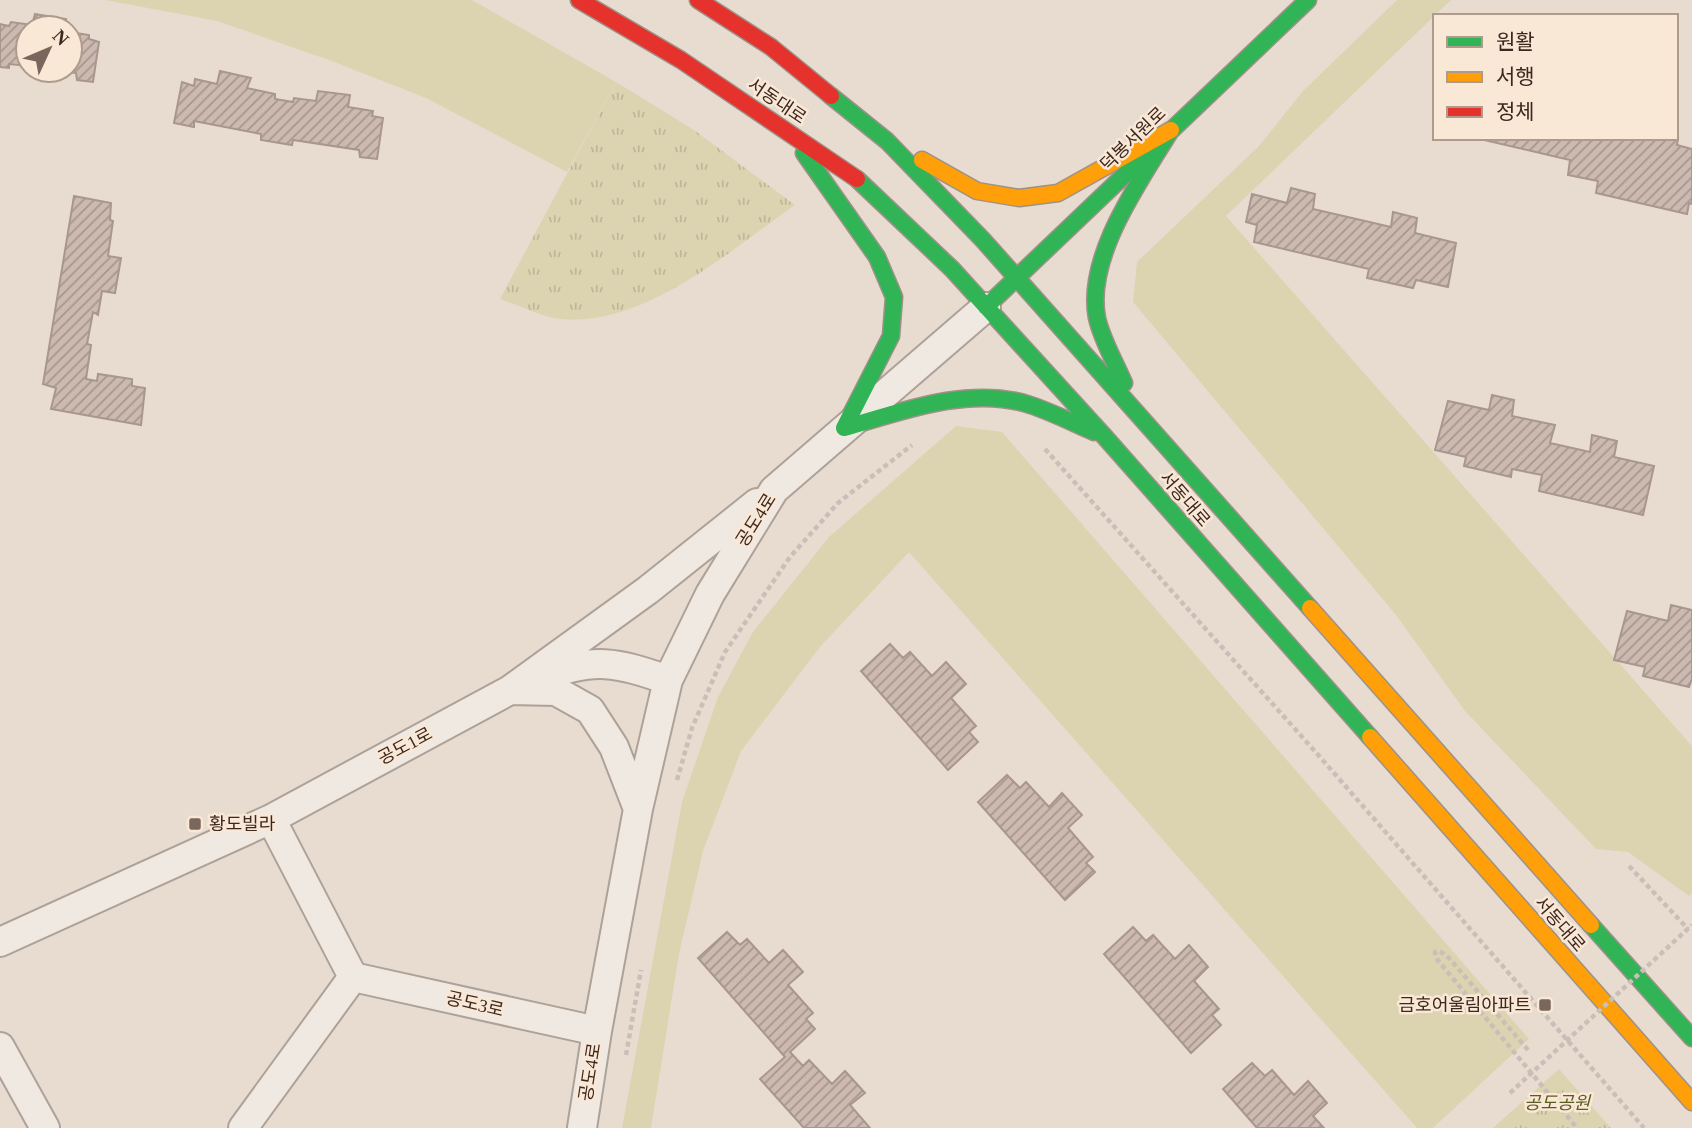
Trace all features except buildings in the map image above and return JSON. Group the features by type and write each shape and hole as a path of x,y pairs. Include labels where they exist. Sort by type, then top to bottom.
{"main road":[{"name":"서동대로","path":"579,0 681,60 859,180 952,269 1104,436 1692,1102"},
{"name":"서동대로","path":"698,0 771,47 887,141 1018,278 1692,1038"},
{"name":"덕봉서원로","path":"986,307 1308,0"},
{"path":"887,141 977,191 1019,198 1058,192 1171,130"},
{"path":"1136,414 1096,316 1096,283 1108,240 1171,130"},
{"path":"789,131 877,257 894,297 891,337 844,428"},
{"path":"844,428 931,404 971,397 1016,401 1104,436"}],"street":[{"name":"공도4로","path":"582,1128 638,809 667,680 710,594 774,490 986,307"},
{"name":"공도1로","path":"0,942 271,819 510,690 648,590 774,490"},
{"path":"510,690 571,666 601,663 626,666 667,680"},
{"path":"510,690 556,691 590,710 614,747 638,809"},
{"path":"243,1128 353,977 271,819"},
{"name":"공도3로","path":"353,977 597,1031"},
{"path":"0,1048 46,1128"}],"path":[{"path":"674,790 692,728 725,652 790,557 838,503 919,439"},
{"path":"1045,448 1320,757 1644,1128"},
{"path":"1510,1093 1690,928 1629,866"},
{"path":"1528,1050 1449,958 1440,951 1435,952 1436,958 1577,1128"},
{"path":"625,1060 642,965"}],"green space":[{"path":"105,0 472,0 616,82 567,172 426,98 329,60 217,21"},
{"path":"1397,0 1451,0 1433,14 1433,17 1226,216 1692,746 1692,893 1689,896 1628,852 1596,849 1465,711 1396,615 1133,302 1137,262 1259,146 1303,91"},
{"path":"616,82 694,130 795,205 685,282 654,299 623,311 591,319 560,319 500,299"},
{"path":"956,426 1002,432 1529,1039 1433,1128 1417,1128 909,552 820,647 741,751 703,851 679,954 651,1128 622,1128 682,802 718,697 753,632 829,537"},
{"name":"공도공원","path":"1559,1069 1611,1128 1493,1128"}],"traffic: fast":[{"path":"986,307 1308,0"},
{"path":"831,96 887,141 983,240 1310,608"},
{"path":"1124,383 1105,343 1097,318 1099,270 1118,220 1171,130"},
{"path":"804,153 877,257 894,297 891,336 844,428"},
{"path":"857,179 952,269 1104,436 1370,737"},
{"path":"844,428 910,409 979,398 1024,403 1094,432"},
{"path":"1591,925 1692,1038"}],"traffic: slow":[{"path":"922,160 977,191 1019,198 1058,193 1171,130"},
{"path":"1310,608 1591,925"},
{"path":"1370,737 1692,1102"}],"traffic: jam":[{"path":"579,0 681,60 857,179"},
{"path":"698,0 771,47 831,96"}],"place":[{"name":"황도빌라","path":"195,824"},
{"name":"금호어울림아파트","path":"1545,1005"}]}
